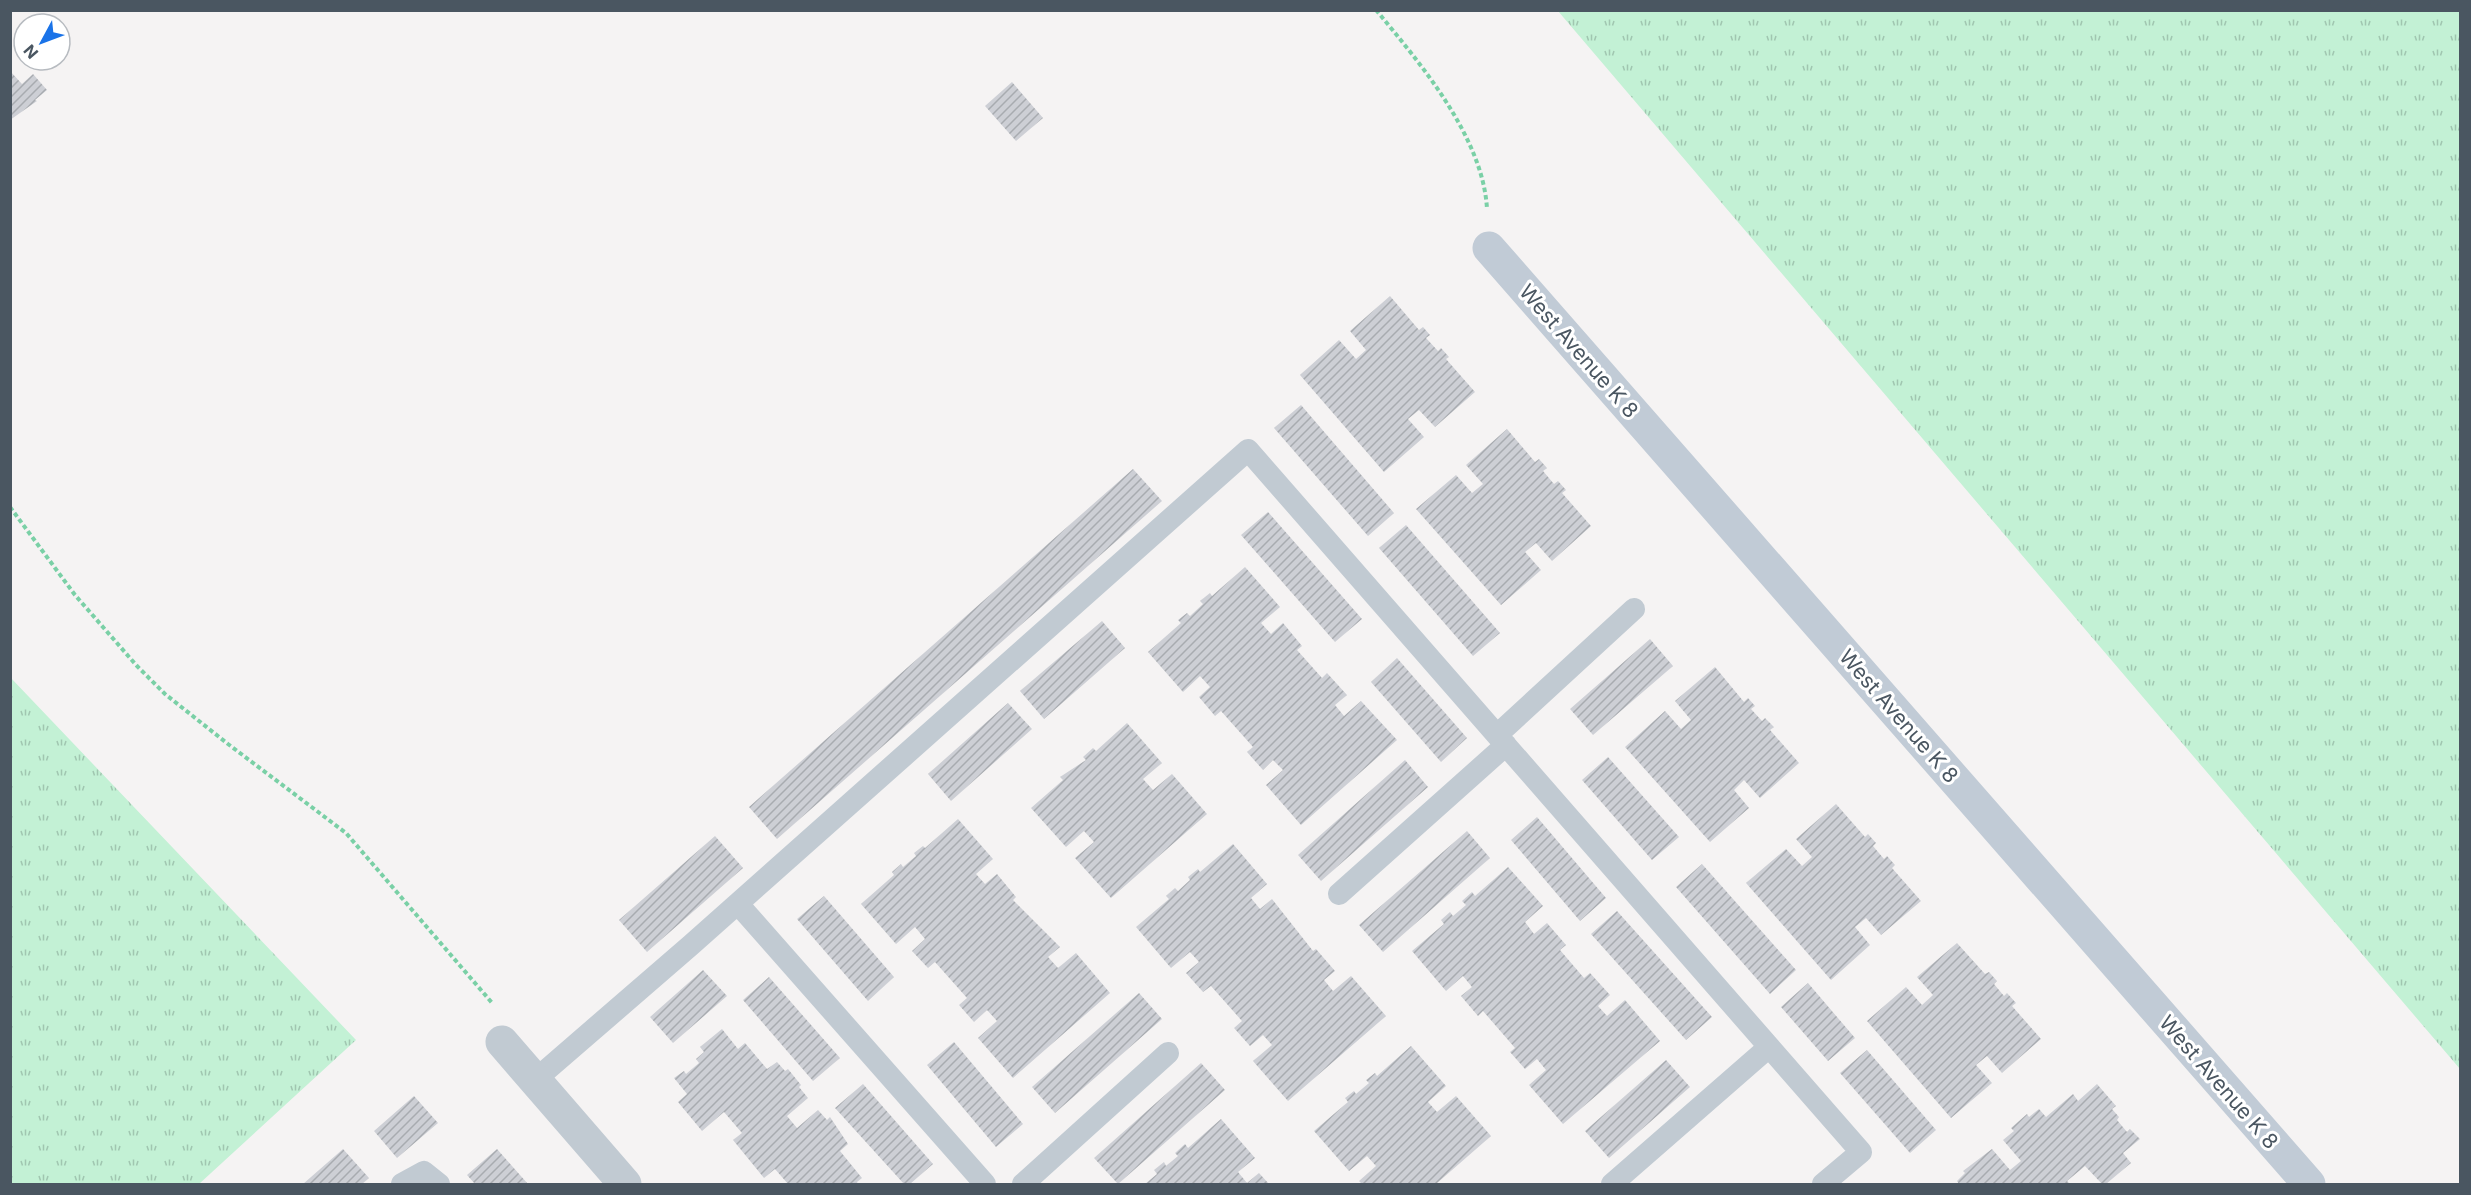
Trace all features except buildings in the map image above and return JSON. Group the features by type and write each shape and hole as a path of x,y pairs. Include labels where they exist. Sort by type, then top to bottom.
{"street":[{"name":"West Avenue K 8","path":"1489,248 2302,1182"},
{"path":"502,1042 625,1185"}],"lane":[{"path":"535,1080 738,904 1248,450 1861,1152 1823,1185"},
{"path":"1339,894 1501,740 1634,609"},
{"path":"738,904 985,1185"},
{"path":"1612,1185 1769,1047"},
{"path":"1023,1185 1168,1053"},
{"path":"402,1185 424,1172 439,1185"}],"path":[{"path":"1376,10 1421,64 1467,139 1486,188 1489,248"},
{"path":"10,507 90,613 165,694 346,833 498,1010 502,1042"}],"green space":[{"path":"1558,11 2460,11 2460,1069"},
{"path":"10,677 356,1040 199,1184 11,1184"}]}
